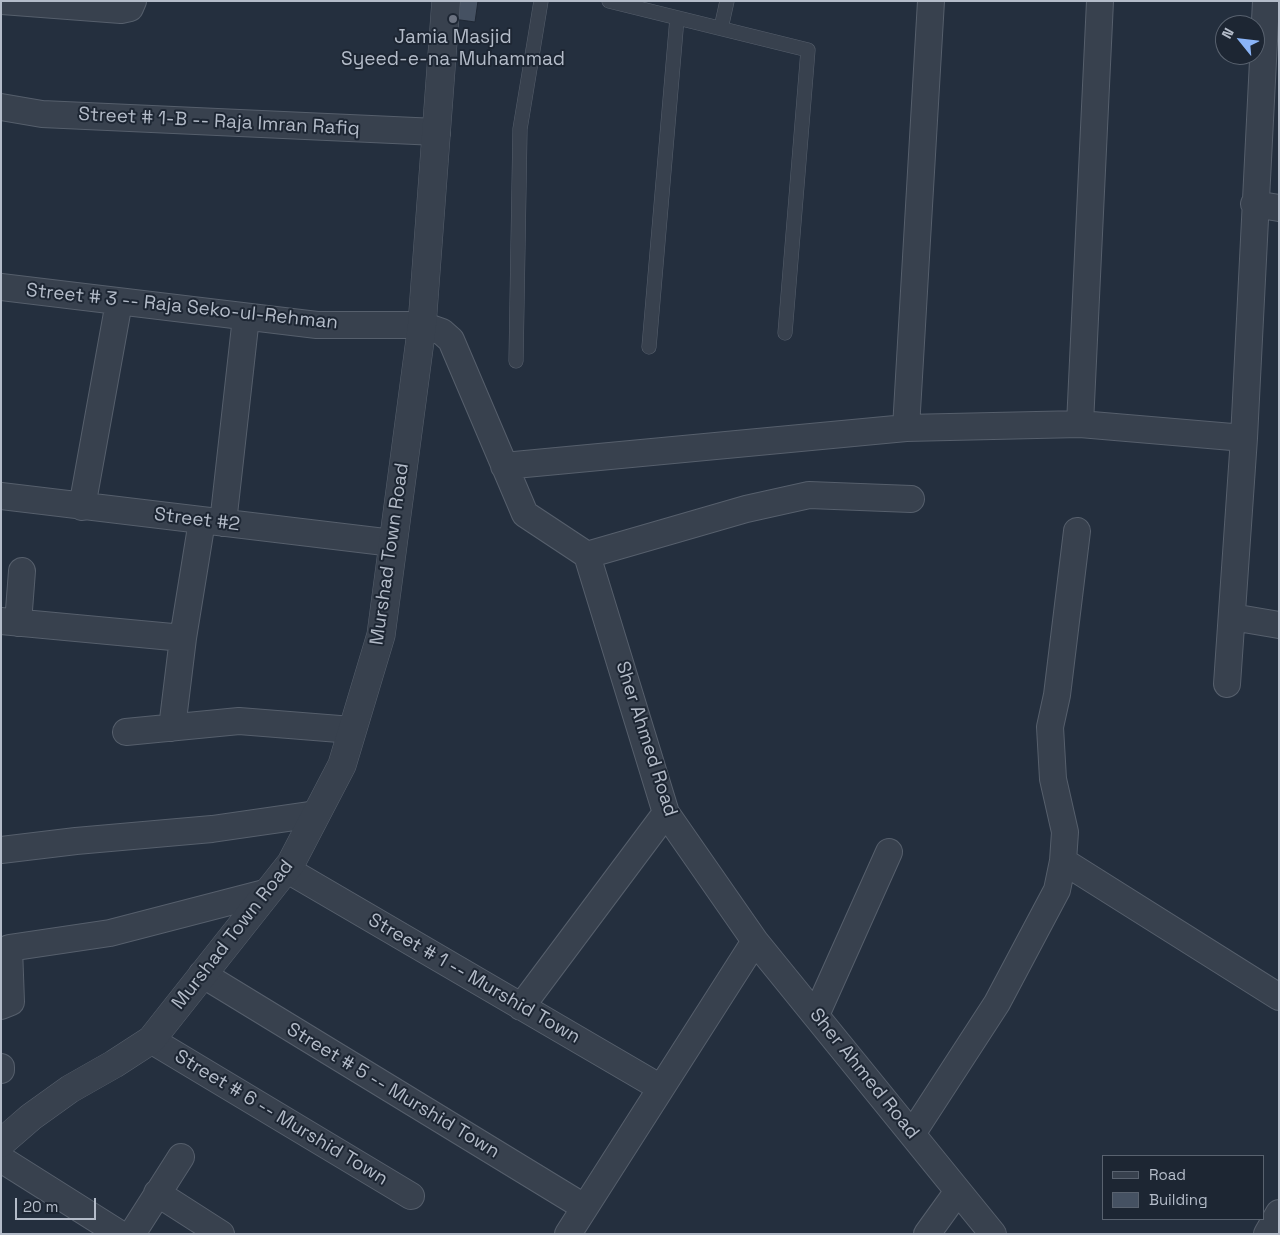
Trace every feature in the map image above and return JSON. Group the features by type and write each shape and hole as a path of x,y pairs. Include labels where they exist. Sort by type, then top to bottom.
{"street":[{"path":"2,1 121,10 130,8 133,1"},
{"name":"Murshad Town Road","path":"1,1143 31,1116 70,1089 151,1040 286,869 342,765 381,635 394,543 422,325 446,1"},
{"path":"906,428 931,1"},
{"path":"1080,424 1100,1"},
{"path":"1227,684 1244,438 1267,206 1266,1"},
{"name":"Street # 1-B -- Raja Imran Rafiq","path":"1,107 42,114 437,132"},
{"name":"Street # 3 -- Raja Seko-ul-Rehman","path":"1,287 317,325 422,325"},
{"path":"82,507 119,302"},
{"path":"172,728 182,638 212,522 246,317"},
{"path":"422,325 442,332 451,340 525,514 588,555 746,509 809,495 911,499"},
{"path":"504,466 906,428 1080,424 1244,438"},
{"name":"Street #2","path":"1,496 394,543"},
{"path":"912,1134 997,1003 1057,890 1063,861 1065,832 1053,779 1050,727 1057,695 1077,531"},
{"name":"Sher Ahmed Road","path":"588,555 666,814 756,941 993,1234"},
{"path":"22,571 10,622 182,638"},
{"path":"1232,617 1279,625"},
{"path":"126,732 239,720 352,730"},
{"path":"1,850 76,841 212,829 316,814"},
{"path":"521,1007 666,814"},
{"path":"816,1015 888,852"},
{"path":"1063,861 1279,997"},
{"name":"Street # 1 -- Murshid Town","path":"286,869 661,1088"},
{"path":"1,1006 11,1002 9,948 110,933 268,892"},
{"path":"568,1234 756,941"},
{"name":"Street # 5 -- Murshid Town","path":"202,974 584,1207"},
{"name":"Street # 6 -- Murshid Town","path":"151,1040 411,1196"},
{"path":"132,1234 181,1157"},
{"path":"1,1159 120,1234"},
{"path":"927,1234 958,1191"},
{"path":"157,1193 221,1234"},
{"path":"1267,1234 1279,1213"}],"lane":[{"path":"516,361 520,129 541,1"},
{"path":"609,1 808,50 785,333"},
{"path":"721,28 727,1"},
{"path":"649,347 677,18"}],"building":[{"path":"453,1 478,1 475,22 453,19"}],"place":[{"name":"Jamia Masjid Syeed-e-na-Muhammad","path":"453,19"}]}
